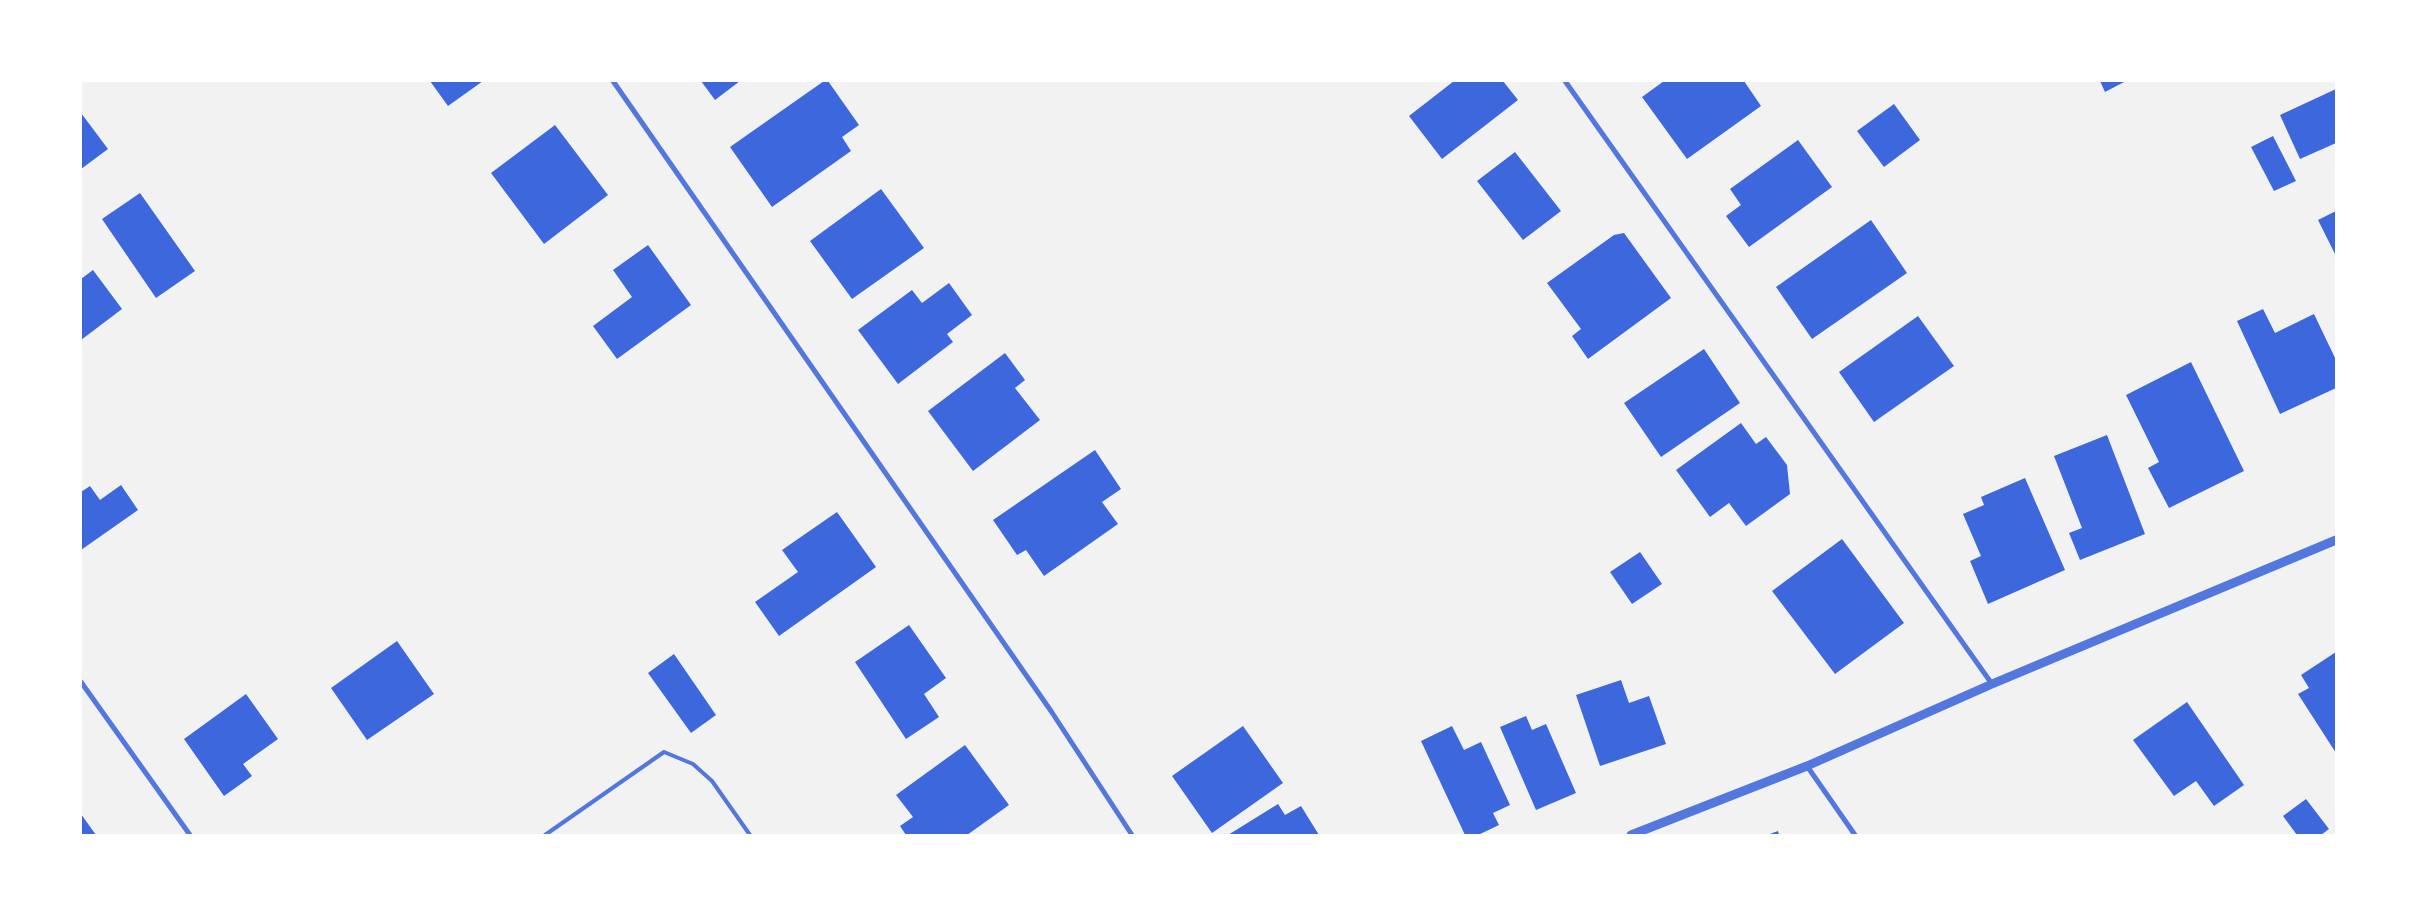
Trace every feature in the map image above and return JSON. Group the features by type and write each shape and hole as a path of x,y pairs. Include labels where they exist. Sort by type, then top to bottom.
{"street":[{"path":"613,81 1046,703 1132,835"},
{"path":"1564,81 1992,684"},
{"path":"1631,835 1807,766 1992,684 2336,540"},
{"path":"81,682 190,835"},
{"path":"1807,766 1856,835"}],"lane":[{"path":"545,835 664,752 693,764 712,781 750,835"}],"building":[{"path":"430,81 483,81 448,106"},
{"path":"701,81 740,81 715,100"},
{"path":"824,81 828,81 859,125 842,137 851,151 772,207 730,147"},
{"path":"1454,81 1503,81 1518,100 1442,159 1409,116"},
{"path":"1664,81 1744,81 1761,106 1687,159 1642,97"},
{"path":"2100,81 2126,81 2105,92"},
{"path":"2336,89 2336,143 2300,159 2280,115"},
{"path":"1894,104 1920,140 1884,167 1857,131"},
{"path":"81,113 108,149 81,169"},
{"path":"555,125 608,195 544,244 491,173"},
{"path":"2273,136 2296,181 2274,191 2251,147"},
{"path":"1798,140 1832,187 1749,247 1726,216 1741,205 1730,189"},
{"path":"1515,152 1561,211 1523,240 1477,181"},
{"path":"881,189 924,248 852,299 810,241"},
{"path":"140,193 195,271 156,298 102,219"},
{"path":"2336,211 2336,256 2318,220"},
{"path":"1871,220 1907,273 1812,339 1776,287"},
{"path":"1624,233 1671,298 1588,359 1572,336 1581,329 1547,283 1614,235"},
{"path":"648,245 691,305 617,359 593,326 632,297 613,270"},
{"path":"93,270 122,309 81,340 81,279"},
{"path":"949,283 972,315 947,334 953,342 898,384 858,330 912,290 922,303"},
{"path":"2263,309 2275,333 2314,314 2336,360 2336,388 2280,414 2237,321"},
{"path":"1918,316 1954,366 1874,422 1839,372"},
{"path":"1704,349 1740,403 1661,457 1624,403"},
{"path":"1005,353 1025,380 1015,388 1040,420 973,471 928,411"},
{"path":"2191,362 2244,471 2169,508 2148,468 2159,462 2126,395"},
{"path":"1741,423 1756,444 1766,437 1787,465 1790,494 1746,526 1729,503 1710,517 1676,470"},
{"path":"2107,435 2145,534 2080,560 2069,533 2082,528 2054,456"},
{"path":"1095,450 1121,489 1102,502 1118,524 1044,576 1026,550 1017,555 993,520"},
{"path":"2025,478 2065,570 1988,604 1970,561 1981,556 1963,514 1984,505 1981,497"},
{"path":"121,485 138,510 81,550 81,492 90,486 100,500"},
{"path":"837,512 876,567 779,636 755,602 798,572 782,550"},
{"path":"1842,539 1904,623 1835,674 1772,591"},
{"path":"1640,552 1662,584 1632,604 1610,572"},
{"path":"909,625 946,678 924,694 939,717 906,739 855,662"},
{"path":"397,641 434,694 367,740 331,688"},
{"path":"2336,652 2336,753 2298,694 2309,688 2301,675"},
{"path":"674,654 716,715 691,733 648,673"},
{"path":"1621,680 1629,703 1649,696 1666,744 1600,766 1576,695"},
{"path":"246,694 278,739 243,764 252,776 224,796 184,739"},
{"path":"2187,702 2244,785 2214,806 2196,781 2174,796 2133,740"},
{"path":"1526,716 1532,730 1546,724 1576,793 1536,810 1500,727"},
{"path":"1243,726 1283,783 1212,833 1172,776"},
{"path":"1452,726 1464,750 1481,742 1510,805 1493,813 1499,825 1478,835 1465,835 1421,741"},
{"path":"965,745 1009,805 967,835 906,835 900,826 913,817 896,795"},
{"path":"2306,799 2329,829 2321,835 2297,835 2283,816"},
{"path":"1278,804 1285,815 1301,806 1319,835 1228,835"},
{"path":"81,814 96,835 81,835"},
{"path":"1778,831 1779,835 1767,835"}]}
